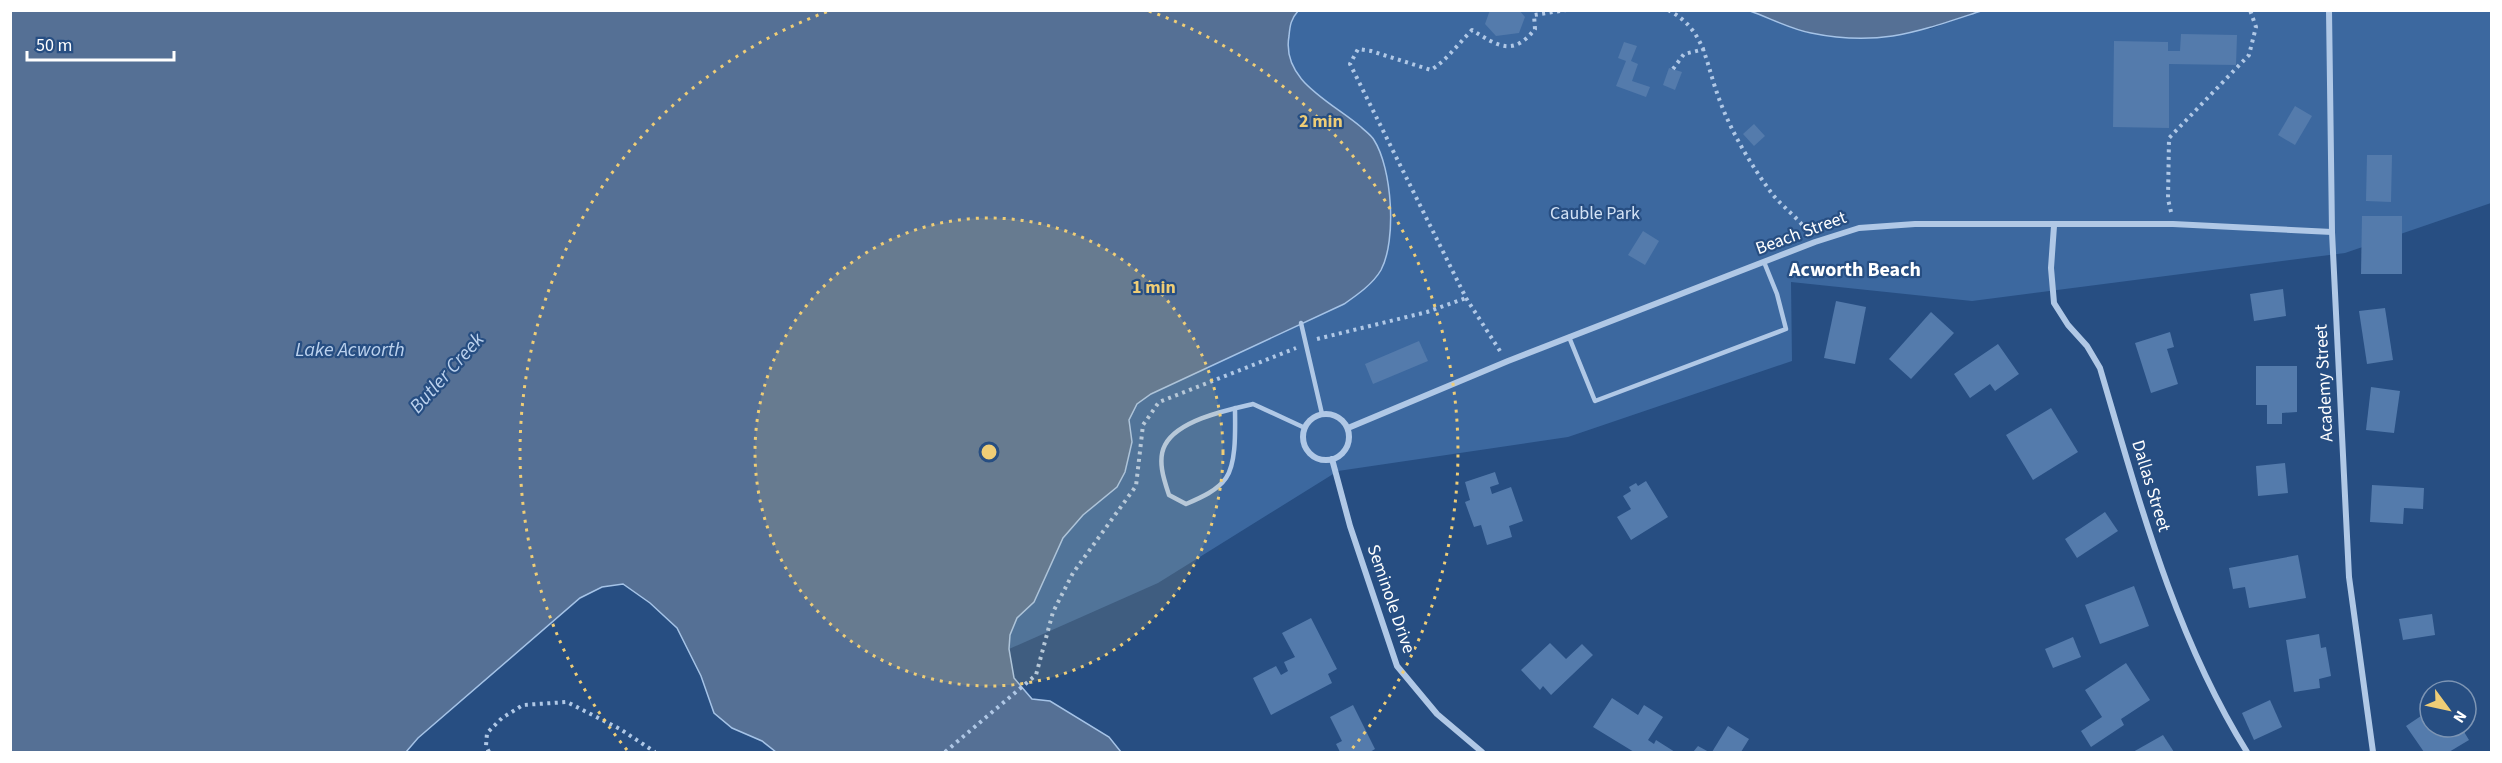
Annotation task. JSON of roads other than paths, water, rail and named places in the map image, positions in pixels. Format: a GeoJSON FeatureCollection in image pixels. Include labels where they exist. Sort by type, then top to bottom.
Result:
{"type":"FeatureCollection","features":[{"type":"Feature","properties":{"kind":"street","name":"Academy Street"},"geometry":{"type":"LineString","coordinates":[[2329,10],[2332,232],[2349,577],[2373,753]]}},
{"type":"Feature","properties":{"kind":"street","name":"Beach Street"},"geometry":{"type":"LineString","coordinates":[[1348,428],[1569,337],[1815,242],[1859,228],[1915,224],[2054,226],[2173,224],[2332,232]]}},
{"type":"Feature","properties":{"kind":"street","name":"Dallas Street"},"geometry":{"type":"LineString","coordinates":[[2054,226],[2051,268],[2054,303],[2068,325],[2087,346],[2100,368],[2152,540],[2190,645],[2226,720],[2247,753]]}},
{"type":"Feature","properties":{"kind":"street"},"geometry":{"type":"LineString","coordinates":[[1322,414],[1337,416],[1348,428],[1348,443],[1345,450],[1332,459],[1318,458],[1312,454],[1304,442],[1305,428],[1309,422],[1322,414]]}},
{"type":"Feature","properties":{"kind":"street","name":"Seminole Drive"},"geometry":{"type":"LineString","coordinates":[[1332,459],[1350,526],[1397,666],[1437,714],[1482,753]]}},
{"type":"Feature","properties":{"kind":"lane"},"geometry":{"type":"LineString","coordinates":[[1569,337],[1595,401],[1786,329],[1777,294],[1764,262]]}},
{"type":"Feature","properties":{"kind":"lane"},"geometry":{"type":"LineString","coordinates":[[1301,323],[1322,414]]}},
{"type":"Feature","properties":{"kind":"lane"},"geometry":{"type":"LineString","coordinates":[[1235,408],[1236,443],[1226,478],[1206,495],[1186,504],[1169,495],[1162,471],[1165,445],[1181,428],[1235,408],[1252,404],[1305,428]]}},
{"type":"Feature","properties":{"kind":"water","name":"Lake Acworth"},"geometry":{"type":"Polygon","coordinates":[[[10,11],[1298,11],[1291,22],[1289,36],[1289,52],[1293,66],[1311,89],[1361,127],[1374,140],[1385,168],[1388,186],[1391,223],[1389,241],[1386,257],[1378,275],[1344,304],[1151,394],[1137,404],[1129,420],[1132,442],[1125,472],[1117,487],[1083,515],[1063,538],[1034,602],[1017,618],[1010,635],[1009,649],[1014,678],[1032,699],[1050,701],[1109,737],[1121,752],[776,752],[762,741],[732,728],[714,713],[701,676],[677,628],[650,603],[623,584],[602,587],[580,598],[418,738],[406,752],[11,752],[10,11]]]}},
{"type":"Feature","properties":{"kind":"water"},"geometry":{"type":"Polygon","coordinates":[[[1750,11],[1981,11],[1917,31],[1878,38],[1857,38],[1835,37],[1803,31],[1750,11]]]}},
{"type":"Feature","properties":{"kind":"district","name":"Acworth Beach"},"geometry":{"type":"Point","coordinates":[1855,270]}},
{"type":"Feature","properties":{"kind":"park label","name":"Cauble Park"},"geometry":{"type":"Point","coordinates":[1595,213]}},
{"type":"Feature","properties":{"kind":"water label","name":"Butler Creek"},"geometry":{"type":"Point","coordinates":[447,373]}}]}
